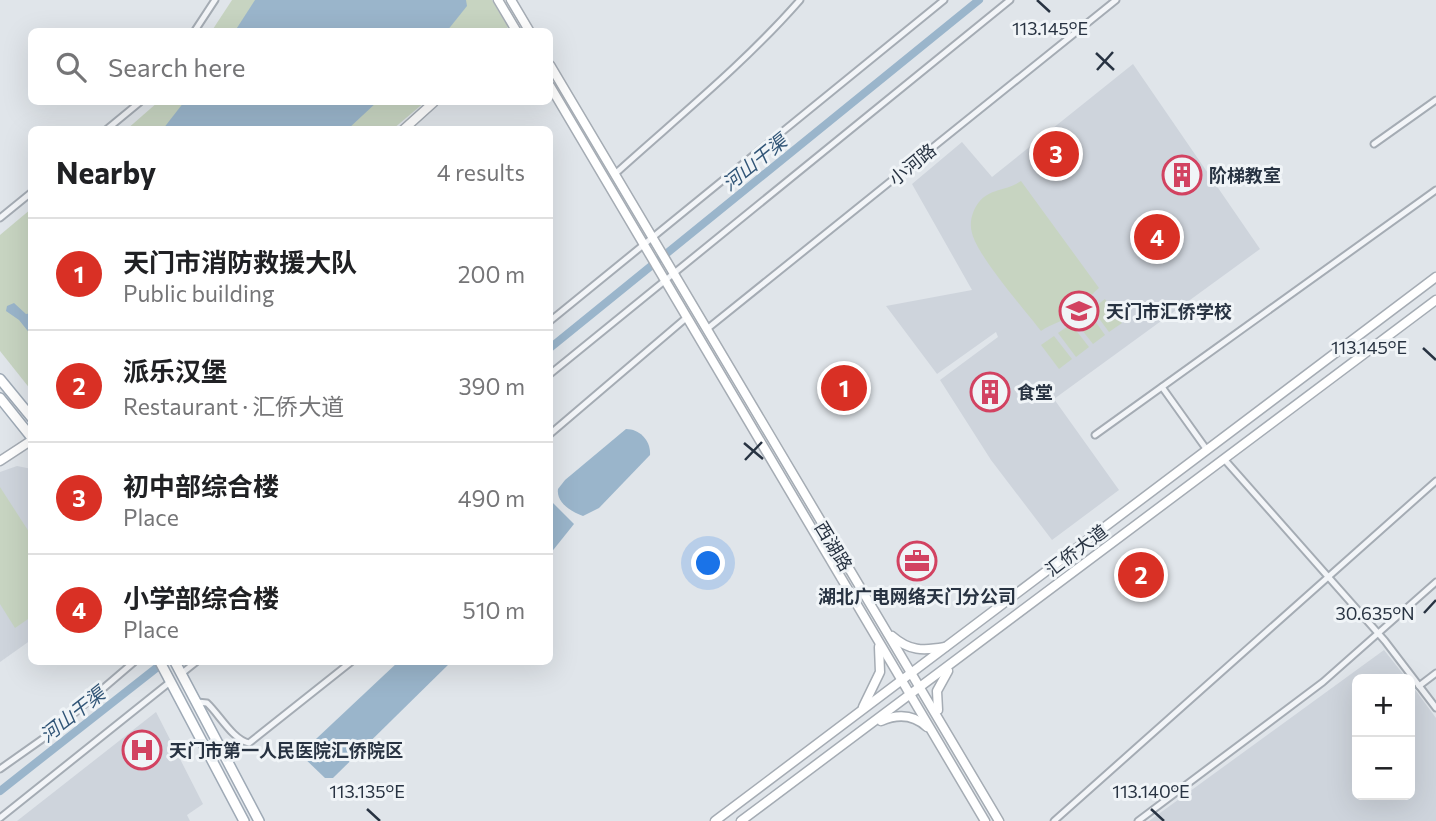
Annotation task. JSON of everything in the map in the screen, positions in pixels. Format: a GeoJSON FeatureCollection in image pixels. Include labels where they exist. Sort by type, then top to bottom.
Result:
{"type":"FeatureCollection","features":[{"type":"Feature","properties":{"kind":"main road"},"geometry":{"type":"LineString","coordinates":[[498,0],[513,28]]}},
{"type":"Feature","properties":{"kind":"main road"},"geometry":{"type":"LineString","coordinates":[[511,0],[528,28]]}},
{"type":"Feature","properties":{"kind":"main road"},"geometry":{"type":"LineString","coordinates":[[518,28],[524,22]]}},
{"type":"Feature","properties":{"kind":"main road"},"geometry":{"type":"LineString","coordinates":[[553,70],[654,239]]}},
{"type":"Feature","properties":{"kind":"main road"},"geometry":{"type":"LineString","coordinates":[[553,91],[645,246]]}},
{"type":"Feature","properties":{"kind":"main road"},"geometry":{"type":"LineString","coordinates":[[407,126],[431,105]]}},
{"type":"Feature","properties":{"kind":"main road","name":"西湖路"},"geometry":{"type":"LineString","coordinates":[[654,239],[999,821]]}},
{"type":"Feature","properties":{"kind":"main road","name":"西湖路"},"geometry":{"type":"LineString","coordinates":[[645,246],[985,821]]}},
{"type":"Feature","properties":{"kind":"main road","name":"汇侨大道"},"geometry":{"type":"LineString","coordinates":[[715,821],[1436,277]]}},
{"type":"Feature","properties":{"kind":"main road","name":"汇侨大道"},"geometry":{"type":"LineString","coordinates":[[741,821],[1436,300]]}},
{"type":"Feature","properties":{"kind":"main road"},"geometry":{"type":"LineString","coordinates":[[0,379],[28,413]]}},
{"type":"Feature","properties":{"kind":"main road"},"geometry":{"type":"LineString","coordinates":[[0,398],[28,434]]}},
{"type":"Feature","properties":{"kind":"main road"},"geometry":{"type":"LineString","coordinates":[[0,461],[28,442]]}},
{"type":"Feature","properties":{"kind":"main road"},"geometry":{"type":"LineString","coordinates":[[885,629],[911,649],[920,651],[947,647]]}},
{"type":"Feature","properties":{"kind":"main road"},"geometry":{"type":"LineString","coordinates":[[859,713],[873,692],[880,672],[880,650],[875,635]]}},
{"type":"Feature","properties":{"kind":"main road"},"geometry":{"type":"LineString","coordinates":[[946,730],[936,705],[937,691],[956,661]]}},
{"type":"Feature","properties":{"kind":"main road"},"geometry":{"type":"LineString","coordinates":[[162,665],[244,821]]}},
{"type":"Feature","properties":{"kind":"main road"},"geometry":{"type":"LineString","coordinates":[[176,665],[259,821]]}},
{"type":"Feature","properties":{"kind":"main road"},"geometry":{"type":"LineString","coordinates":[[868,726],[902,716],[919,720],[935,736]]}},
{"type":"Feature","properties":{"kind":"street"},"geometry":{"type":"LineString","coordinates":[[197,28],[215,0]]}},
{"type":"Feature","properties":{"kind":"street"},"geometry":{"type":"LineString","coordinates":[[615,174],[705,92],[738,67],[800,0]]}},
{"type":"Feature","properties":{"kind":"street"},"geometry":{"type":"LineString","coordinates":[[553,319],[944,0]]}},
{"type":"Feature","properties":{"kind":"street"},"geometry":{"type":"LineString","coordinates":[[553,371],[663,279],[1010,0]]}},
{"type":"Feature","properties":{"kind":"street","name":"小河路"},"geometry":{"type":"LineString","coordinates":[[707,329],[1116,0]]}},
{"type":"Feature","properties":{"kind":"street"},"geometry":{"type":"LineString","coordinates":[[1374,144],[1436,100]]}},
{"type":"Feature","properties":{"kind":"street"},"geometry":{"type":"LineString","coordinates":[[112,126],[136,105]]}},
{"type":"Feature","properties":{"kind":"street"},"geometry":{"type":"LineString","coordinates":[[1095,435],[1436,190]]}},
{"type":"Feature","properties":{"kind":"street"},"geometry":{"type":"LineString","coordinates":[[0,218],[28,195]]}},
{"type":"Feature","properties":{"kind":"street"},"geometry":{"type":"LineString","coordinates":[[553,430],[686,318]]}},
{"type":"Feature","properties":{"kind":"street"},"geometry":{"type":"LineString","coordinates":[[1162,387],[1207,450]]}},
{"type":"Feature","properties":{"kind":"street"},"geometry":{"type":"LineString","coordinates":[[1224,460],[1377,633],[1436,708]]}},
{"type":"Feature","properties":{"kind":"street"},"geometry":{"type":"LineString","coordinates":[[1054,821],[1436,481]]}},
{"type":"Feature","properties":{"kind":"street"},"geometry":{"type":"LineString","coordinates":[[1139,821],[1323,682],[1436,582]]}},
{"type":"Feature","properties":{"kind":"street"},"geometry":{"type":"LineString","coordinates":[[0,769],[61,725],[131,665]]}},
{"type":"Feature","properties":{"kind":"street"},"geometry":{"type":"LineString","coordinates":[[181,674],[192,665]]}},
{"type":"Feature","properties":{"kind":"street"},"geometry":{"type":"LineString","coordinates":[[197,702],[207,703],[222,716],[238,738],[248,743],[347,665]]}},
{"type":"Feature","properties":{"kind":"street"},"geometry":{"type":"LineString","coordinates":[[1419,686],[1436,673]]}},
{"type":"Feature","properties":{"kind":"street"},"geometry":{"type":"LineString","coordinates":[[0,818],[171,681]]}},
{"type":"Feature","properties":{"kind":"shaded area","name":"天门市汇侨学校"},"geometry":{"type":"Polygon","coordinates":[[[1133,64],[1260,249],[1054,399],[1119,490],[1052,540],[991,460],[940,380],[998,337],[996,332],[937,374],[886,306],[972,290],[912,184],[962,142],[992,177],[1133,64]]]}},
{"type":"Feature","properties":{"kind":"shaded area"},"geometry":{"type":"Polygon","coordinates":[[[17,466],[28,468],[28,642],[0,662],[0,472],[17,466]]]}},
{"type":"Feature","properties":{"kind":"shaded area"},"geometry":{"type":"Polygon","coordinates":[[[1384,650],[1403,674],[1352,674],[1352,800],[1415,800],[1415,690],[1436,718],[1436,821],[1149,821],[1384,650]]]}},
{"type":"Feature","properties":{"kind":"shaded area","name":"天门市第一人民医院汇侨院区"},"geometry":{"type":"Polygon","coordinates":[[[156,712],[203,804],[187,815],[190,821],[17,821],[156,712]]]}},
{"type":"Feature","properties":{"kind":"green space"},"geometry":{"type":"Polygon","coordinates":[[[232,0],[492,0],[508,27],[507,28],[214,28],[232,0]]]}},
{"type":"Feature","properties":{"kind":"green space"},"geometry":{"type":"Polygon","coordinates":[[[155,105],[421,105],[397,126],[131,126],[155,105]]]}},
{"type":"Feature","properties":{"kind":"green space"},"geometry":{"type":"Polygon","coordinates":[[[1021,181],[1099,288],[1076,313],[1041,331],[992,269],[971,229],[973,213],[983,197],[1021,181]]]}},
{"type":"Feature","properties":{"kind":"green space"},"geometry":{"type":"Polygon","coordinates":[[[28,212],[28,386],[0,351],[0,235],[28,212]]]}},
{"type":"Feature","properties":{"kind":"green space"},"geometry":{"type":"Polygon","coordinates":[[[1105,299],[1122,323],[1109,332],[1092,309],[1105,299]]]}},
{"type":"Feature","properties":{"kind":"green space"},"geometry":{"type":"Polygon","coordinates":[[[1088,311],[1105,335],[1093,344],[1075,321],[1088,311]]]}},
{"type":"Feature","properties":{"kind":"green space"},"geometry":{"type":"Polygon","coordinates":[[[1071,324],[1089,347],[1076,357],[1058,333],[1071,324]]]}},
{"type":"Feature","properties":{"kind":"green space"},"geometry":{"type":"Polygon","coordinates":[[[1054,336],[1072,359],[1059,369],[1041,345],[1054,336]]]}},
{"type":"Feature","properties":{"kind":"green space"},"geometry":{"type":"Polygon","coordinates":[[[0,487],[28,530],[28,619],[15,628],[0,604],[0,487]]]}},
{"type":"Feature","properties":{"kind":"water"},"geometry":{"type":"Polygon","coordinates":[[[255,0],[466,0],[467,6],[449,28],[237,28],[255,0]]]}},
{"type":"Feature","properties":{"kind":"water"},"geometry":{"type":"Polygon","coordinates":[[[182,105],[374,105],[351,126],[165,126],[182,105]]]}},
{"type":"Feature","properties":{"kind":"water"},"geometry":{"type":"Polygon","coordinates":[[[14,303],[28,314],[28,331],[19,320],[6,311],[7,306],[14,303]]]}},
{"type":"Feature","properties":{"kind":"water"},"geometry":{"type":"Polygon","coordinates":[[[626,429],[636,431],[644,437],[649,445],[650,455],[599,508],[583,516],[562,503],[558,489],[565,480],[626,429]]]}},
{"type":"Feature","properties":{"kind":"water"},"geometry":{"type":"Polygon","coordinates":[[[553,503],[574,524],[553,550],[553,503]]]}},
{"type":"Feature","properties":{"kind":"water"},"geometry":{"type":"Polygon","coordinates":[[[395,665],[448,665],[333,778],[325,778],[300,754],[395,665]]]}},
{"type":"Feature","properties":{"kind":"waterway","name":"河山干渠"},"geometry":{"type":"LineString","coordinates":[[553,346],[979,0]]}},
{"type":"Feature","properties":{"kind":"waterway","name":"河山干渠"},"geometry":{"type":"LineString","coordinates":[[0,791],[160,665]]}},
{"type":"Feature","properties":{"kind":"place","name":"初中部综合楼"},"geometry":{"type":"Point","coordinates":[1056,154]}},
{"type":"Feature","properties":{"kind":"place","name":"阶梯教室"},"geometry":{"type":"Point","coordinates":[1182,175]}},
{"type":"Feature","properties":{"kind":"place","name":"小学部综合楼"},"geometry":{"type":"Point","coordinates":[1157,237]}},
{"type":"Feature","properties":{"kind":"place","name":"天门市汇侨学校"},"geometry":{"type":"Point","coordinates":[1079,311]}},
{"type":"Feature","properties":{"kind":"place","name":"天门市消防救援大队"},"geometry":{"type":"Point","coordinates":[844,388]}},
{"type":"Feature","properties":{"kind":"place","name":"食堂"},"geometry":{"type":"Point","coordinates":[990,392]}},
{"type":"Feature","properties":{"kind":"place","name":"湖北广电网络天门分公司"},"geometry":{"type":"Point","coordinates":[917,561]}},
{"type":"Feature","properties":{"kind":"place","name":"派乐汉堡"},"geometry":{"type":"Point","coordinates":[1141,575]}},
{"type":"Feature","properties":{"kind":"place","name":"天门市第一人民医院汇侨院区"},"geometry":{"type":"Point","coordinates":[142,750]}}]}
